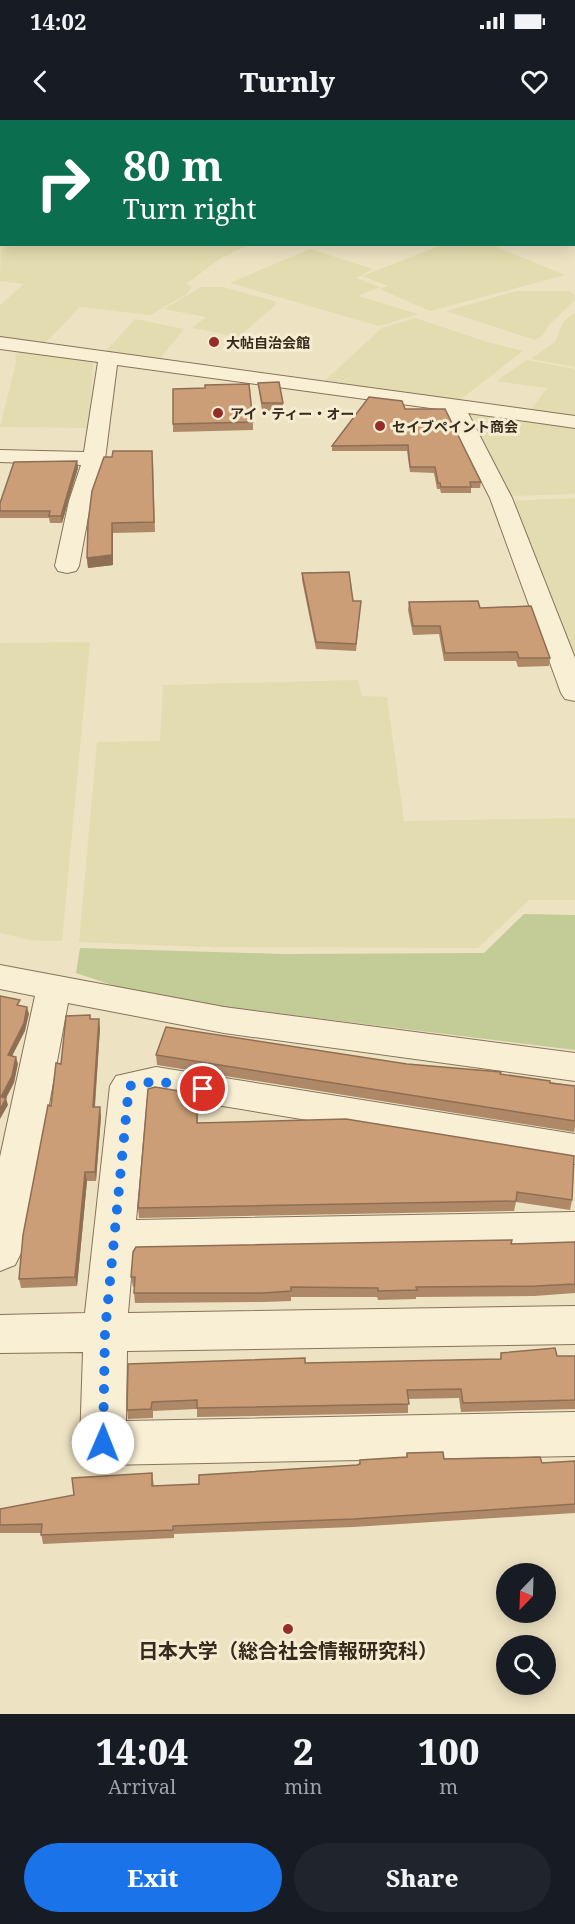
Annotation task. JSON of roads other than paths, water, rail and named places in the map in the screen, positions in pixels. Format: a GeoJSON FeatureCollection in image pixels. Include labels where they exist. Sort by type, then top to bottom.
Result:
{"type":"FeatureCollection","features":[{"type":"Feature","properties":{"kind":"street"},"geometry":{"type":"LineString","coordinates":[[0,343],[575,422]]}},
{"type":"Feature","properties":{"kind":"street"},"geometry":{"type":"LineString","coordinates":[[67,566],[80,501],[94,459],[108,358]]}},
{"type":"Feature","properties":{"kind":"street"},"geometry":{"type":"LineString","coordinates":[[453,405],[501,498],[575,693]]}},
{"type":"Feature","properties":{"kind":"street"},"geometry":{"type":"LineString","coordinates":[[0,456],[94,459]]}},
{"type":"Feature","properties":{"kind":"street"},"geometry":{"type":"LineString","coordinates":[[0,976],[224,1020],[575,1067]]}},
{"type":"Feature","properties":{"kind":"street"},"geometry":{"type":"LineString","coordinates":[[0,1253],[9,1161],[54,987]]}},
{"type":"Feature","properties":{"kind":"street"},"geometry":{"type":"LineString","coordinates":[[575,1149],[156,1081],[129,1086],[116,1238],[105,1332],[103,1443],[575,1434]]}},
{"type":"Feature","properties":{"kind":"street"},"geometry":{"type":"LineString","coordinates":[[116,1238],[575,1229]]}},
{"type":"Feature","properties":{"kind":"street"},"geometry":{"type":"LineString","coordinates":[[0,1334],[575,1325]]}},
{"type":"Feature","properties":{"kind":"place","name":"大帖自治会館"},"geometry":{"type":"Point","coordinates":[214,342]}},
{"type":"Feature","properties":{"kind":"place","name":"アイ・ティー・オー"},"geometry":{"type":"Point","coordinates":[218,413]}},
{"type":"Feature","properties":{"kind":"place","name":"セイブペイント商会"},"geometry":{"type":"Point","coordinates":[380,426]}},
{"type":"Feature","properties":{"kind":"place","name":"日本大学（総合社会情報研究科）"},"geometry":{"type":"Point","coordinates":[288,1629]}}]}
